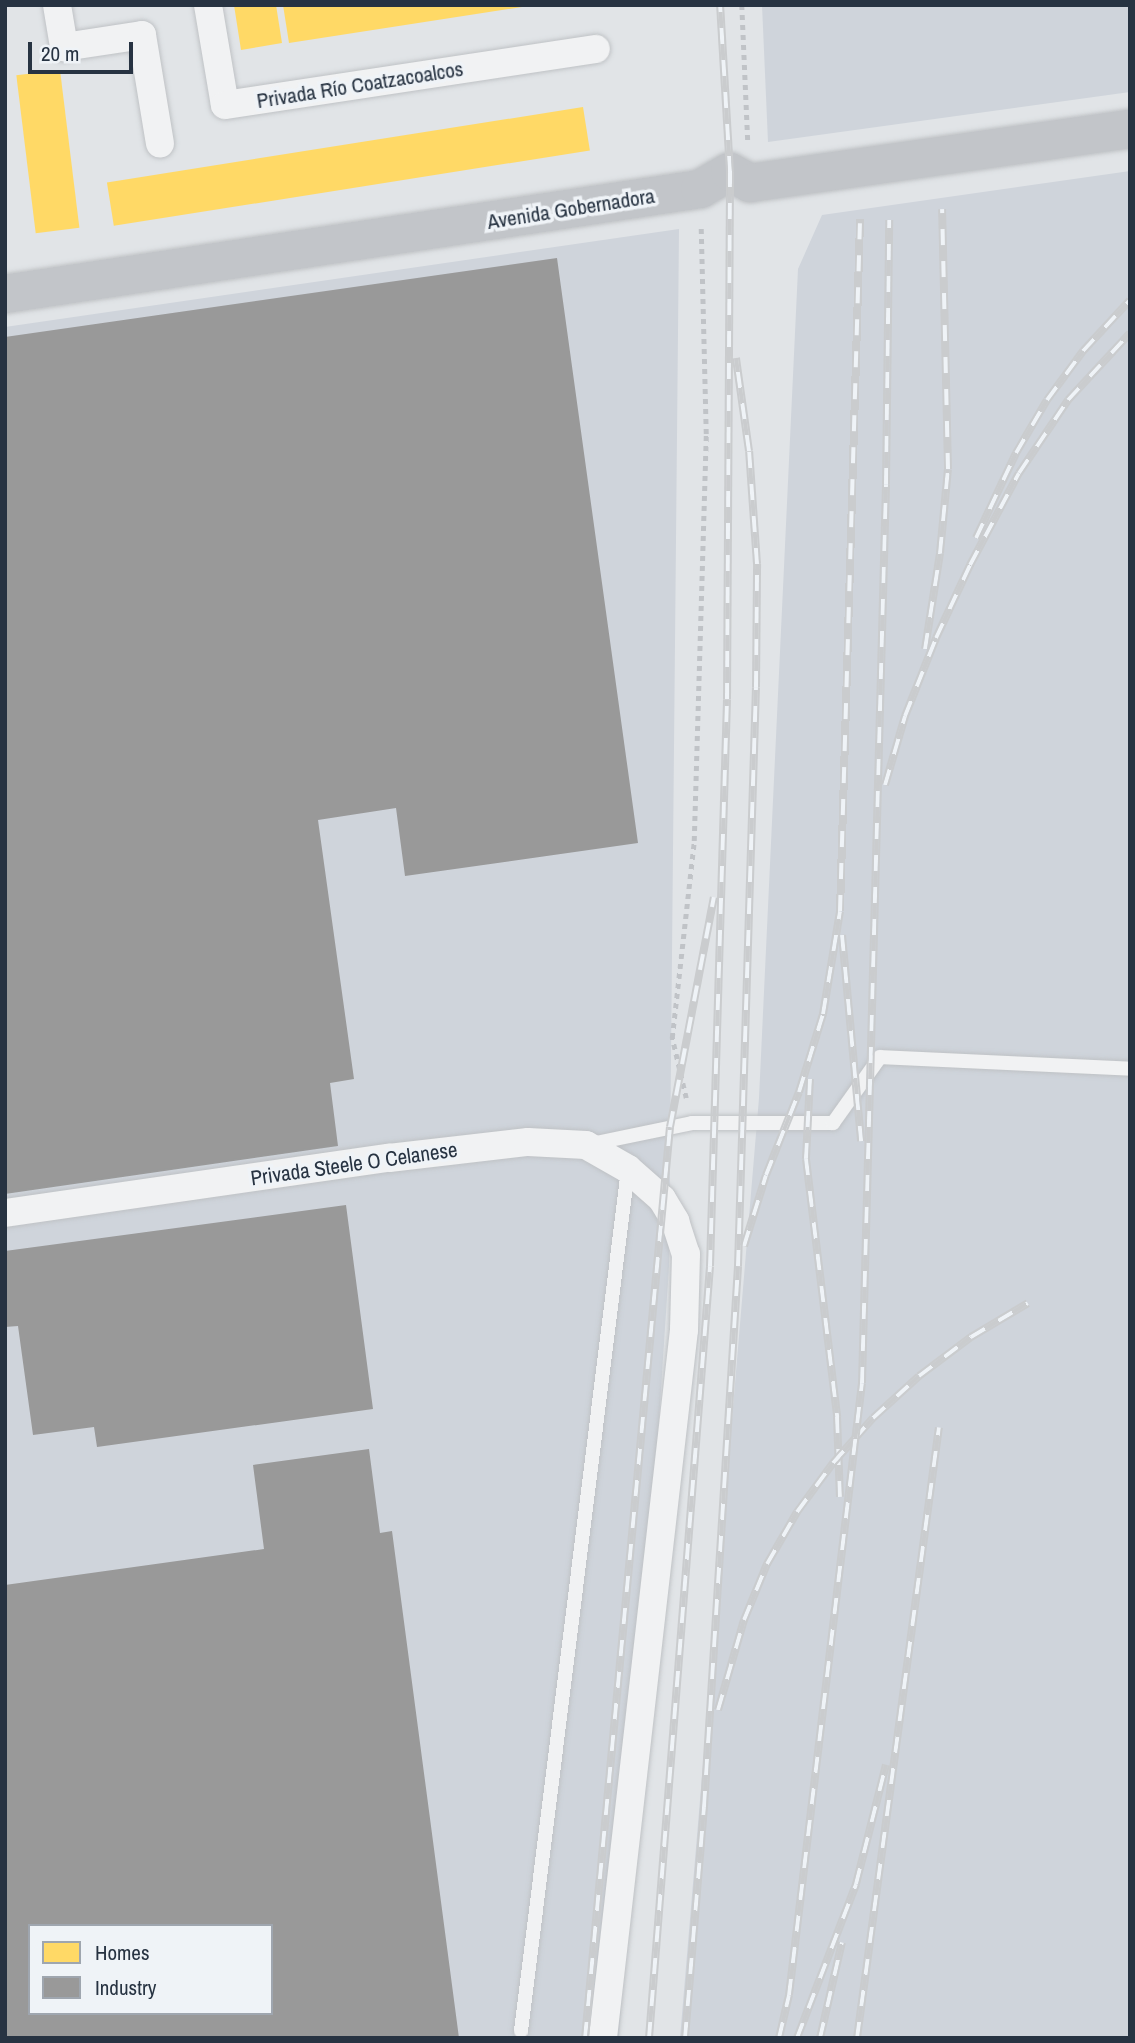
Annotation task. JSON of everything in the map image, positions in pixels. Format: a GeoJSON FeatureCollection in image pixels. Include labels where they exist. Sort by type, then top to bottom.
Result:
{"type":"FeatureCollection","features":[{"type":"Feature","properties":{"kind":"main road","name":"Avenida Gobernadora"},"geometry":{"type":"LineString","coordinates":[[5,294],[700,189],[730,172],[750,183],[1130,129]]}},
{"type":"Feature","properties":{"kind":"street","name":"Privada Río Coatzacoalcos"},"geometry":{"type":"LineString","coordinates":[[208,5],[225,105],[596,49]]}},
{"type":"Feature","properties":{"kind":"street"},"geometry":{"type":"LineString","coordinates":[[63,6],[64,47],[142,35],[160,144]]}},
{"type":"Feature","properties":{"kind":"street","name":"Privada Steele O Celanese"},"geometry":{"type":"LineString","coordinates":[[5,1213],[389,1158],[528,1142],[586,1145],[628,1169],[662,1199],[675,1222],[686,1254],[684,1330],[603,2038]]}},
{"type":"Feature","properties":{"kind":"lane"},"geometry":{"type":"LineString","coordinates":[[586,1145],[692,1123],[833,1123],[880,1057],[1130,1069]]}},
{"type":"Feature","properties":{"kind":"lane"},"geometry":{"type":"LineString","coordinates":[[521,2031],[628,1169]]}},
{"type":"Feature","properties":{"kind":"path"},"geometry":{"type":"LineString","coordinates":[[742,5],[750,183]]}},
{"type":"Feature","properties":{"kind":"path"},"geometry":{"type":"LineString","coordinates":[[692,1123],[672,1038],[695,828],[706,433],[700,189]]}},
{"type":"Feature","properties":{"kind":"shaded area"},"geometry":{"type":"Polygon","coordinates":[[[762,5],[1130,5],[1130,92],[768,142],[762,5]]]}},
{"type":"Feature","properties":{"kind":"shaded area"},"geometry":{"type":"Polygon","coordinates":[[[1130,171],[1130,2038],[680,2038],[759,1098],[798,269],[822,215],[1130,171]]]}},
{"type":"Feature","properties":{"kind":"shaded area"},"geometry":{"type":"Polygon","coordinates":[[[679,229],[669,1266],[619,2038],[5,2038],[5,327],[679,229]]]}},
{"type":"Feature","properties":{"kind":"building: Homes"},"geometry":{"type":"Polygon","coordinates":[[[234,5],[276,5],[282,43],[241,50],[234,5]]]}},
{"type":"Feature","properties":{"kind":"building: Homes"},"geometry":{"type":"Polygon","coordinates":[[[283,5],[522,5],[522,7],[289,43],[283,5]]]}},
{"type":"Feature","properties":{"kind":"building: Homes"},"geometry":{"type":"Polygon","coordinates":[[[60,70],[79,228],[36,233],[16,75],[60,70]]]}},
{"type":"Feature","properties":{"kind":"building: Homes"},"geometry":{"type":"Polygon","coordinates":[[[583,107],[590,150],[114,226],[107,182],[583,107]]]}},
{"type":"Feature","properties":{"kind":"building: Industry"},"geometry":{"type":"Polygon","coordinates":[[[557,258],[638,843],[405,876],[396,808],[318,820],[354,1079],[330,1083],[338,1146],[5,1194],[5,337],[557,258]]]}},
{"type":"Feature","properties":{"kind":"building: Industry"},"geometry":{"type":"Polygon","coordinates":[[[346,1205],[373,1409],[97,1447],[94,1427],[33,1435],[18,1326],[5,1327],[5,1251],[346,1205]]]}},
{"type":"Feature","properties":{"kind":"building: Industry"},"geometry":{"type":"Polygon","coordinates":[[[369,1449],[380,1533],[392,1531],[459,2038],[5,2038],[5,1585],[264,1549],[253,1465],[369,1449]]]}},
{"type":"Feature","properties":{"kind":"railway"},"geometry":{"type":"LineString","coordinates":[[649,2038],[710,1266],[727,699],[730,172],[720,5]]}},
{"type":"Feature","properties":{"kind":"railway"},"geometry":{"type":"LineString","coordinates":[[925,649],[940,553],[948,469],[942,209]]}},
{"type":"Feature","properties":{"kind":"railway"},"geometry":{"type":"LineString","coordinates":[[744,1246],[766,1175],[799,1092],[823,1014],[840,911],[860,219]]}},
{"type":"Feature","properties":{"kind":"railway"},"geometry":{"type":"LineString","coordinates":[[779,2038],[789,1995],[862,1383],[886,484],[889,220]]}},
{"type":"Feature","properties":{"kind":"railway"},"geometry":{"type":"LineString","coordinates":[[976,538],[1016,453],[1047,400],[1083,351],[1130,300]]}},
{"type":"Feature","properties":{"kind":"railway"},"geometry":{"type":"LineString","coordinates":[[885,785],[905,716],[936,638],[970,565],[1019,473],[1068,400],[1130,333]]}},
{"type":"Feature","properties":{"kind":"railway"},"geometry":{"type":"LineString","coordinates":[[685,2038],[704,1807],[738,1266],[756,687],[757,564],[749,451],[736,358]]}},
{"type":"Feature","properties":{"kind":"railway"},"geometry":{"type":"LineString","coordinates":[[585,2038],[670,1127],[714,897]]}},
{"type":"Feature","properties":{"kind":"railway"},"geometry":{"type":"LineString","coordinates":[[842,935],[861,1141]]}},
{"type":"Feature","properties":{"kind":"railway"},"geometry":{"type":"LineString","coordinates":[[810,1079],[806,1159],[837,1417],[840,1497]]}},
{"type":"Feature","properties":{"kind":"railway"},"geometry":{"type":"LineString","coordinates":[[718,1710],[744,1620],[767,1564],[797,1512],[833,1463],[873,1418],[919,1376],[971,1337],[1028,1303]]}},
{"type":"Feature","properties":{"kind":"railway"},"geometry":{"type":"LineString","coordinates":[[857,2038],[939,1427]]}},
{"type":"Feature","properties":{"kind":"railway"},"geometry":{"type":"LineString","coordinates":[[797,2038],[856,1884],[886,1765]]}},
{"type":"Feature","properties":{"kind":"railway"},"geometry":{"type":"LineString","coordinates":[[820,2038],[842,1942]]}}]}
